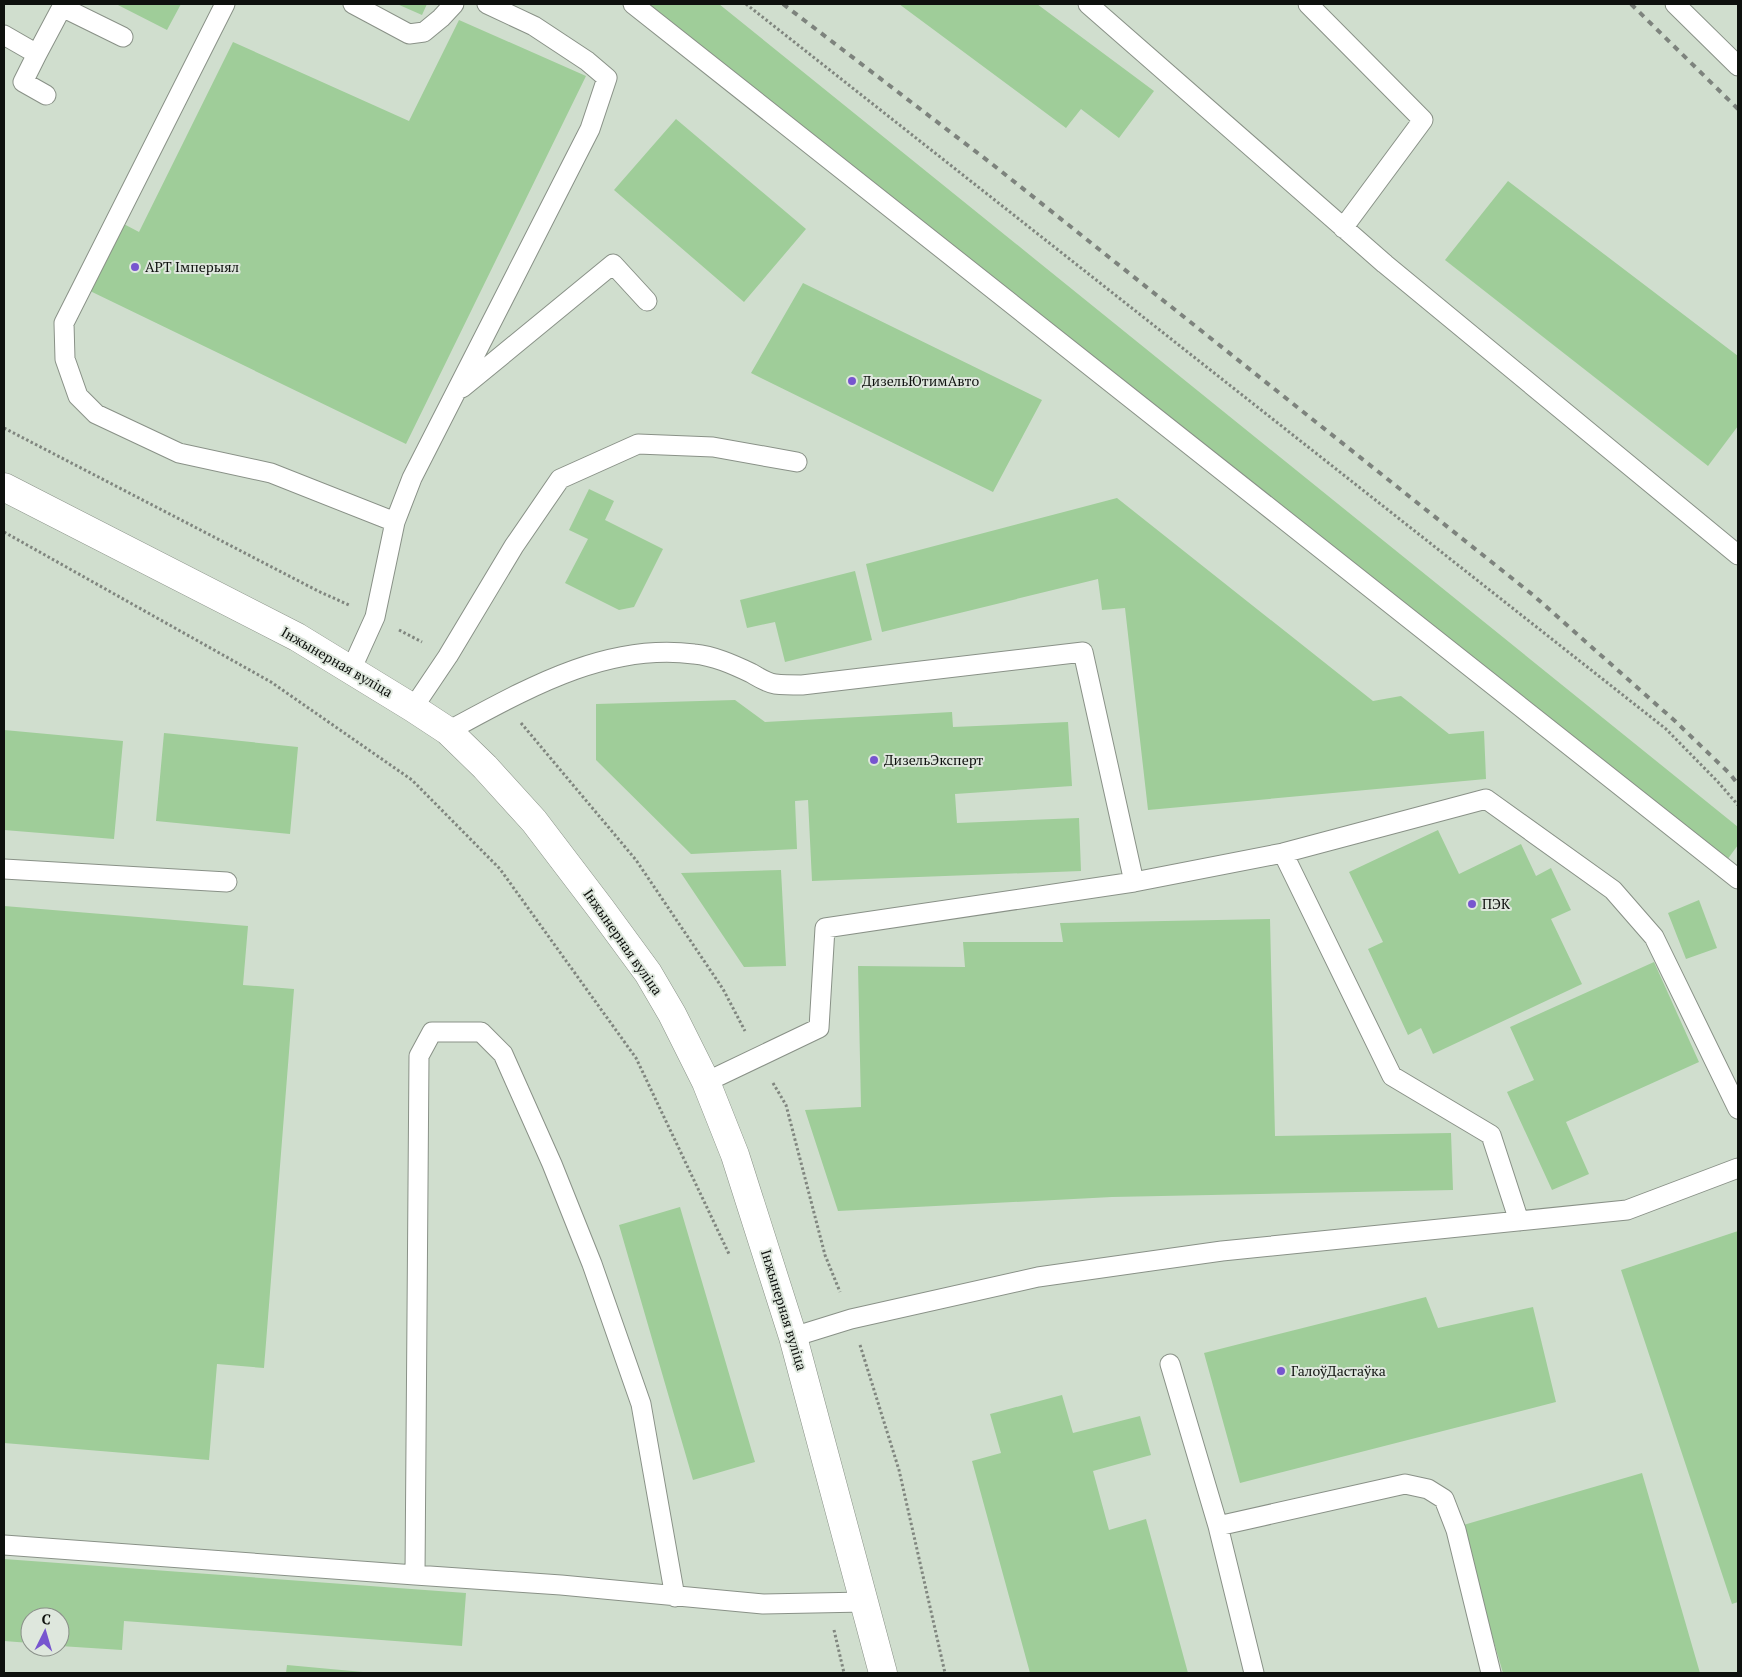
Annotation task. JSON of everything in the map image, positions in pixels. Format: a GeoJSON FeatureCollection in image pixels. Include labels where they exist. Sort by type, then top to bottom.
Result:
{"type":"FeatureCollection","features":[{"type":"Feature","properties":{"kind":"street","name":"Інжынерная вуліца"},"geometry":{"type":"LineString","coordinates":[[4,487],[297,637],[448,731],[534,822],[637,957],[672,1014],[706,1082],[735,1155],[793,1337],[883,1673]]}},
{"type":"Feature","properties":{"kind":"lane"},"geometry":{"type":"LineString","coordinates":[[225,4],[64,323],[65,359],[78,396],[96,414],[179,453],[271,473],[395,522]]}},
{"type":"Feature","properties":{"kind":"lane"},"geometry":{"type":"LineString","coordinates":[[353,4],[409,34],[424,32],[454,4]]}},
{"type":"Feature","properties":{"kind":"lane"},"geometry":{"type":"LineString","coordinates":[[351,670],[375,617],[395,522],[412,478],[590,129],[607,78],[587,61],[534,26],[487,4]]}},
{"type":"Feature","properties":{"kind":"lane"},"geometry":{"type":"LineString","coordinates":[[633,4],[1738,878]]}},
{"type":"Feature","properties":{"kind":"lane"},"geometry":{"type":"LineString","coordinates":[[1088,4],[1385,264],[1738,555]]}},
{"type":"Feature","properties":{"kind":"lane"},"geometry":{"type":"LineString","coordinates":[[1308,4],[1423,120],[1344,228]]}},
{"type":"Feature","properties":{"kind":"lane"},"geometry":{"type":"LineString","coordinates":[[1675,4],[1738,66]]}},
{"type":"Feature","properties":{"kind":"lane"},"geometry":{"type":"LineString","coordinates":[[46,95],[23,82],[62,7],[123,38]]}},
{"type":"Feature","properties":{"kind":"lane"},"geometry":{"type":"LineString","coordinates":[[4,35],[37,54]]}},
{"type":"Feature","properties":{"kind":"lane"},"geometry":{"type":"LineString","coordinates":[[455,393],[613,264],[647,301]]}},
{"type":"Feature","properties":{"kind":"lane"},"geometry":{"type":"LineString","coordinates":[[413,708],[448,656],[514,546],[560,479],[638,444],[713,447],[797,462]]}},
{"type":"Feature","properties":{"kind":"lane"},"geometry":{"type":"LineString","coordinates":[[448,731],[501,703],[551,680],[600,661],[645,652],[693,654],[718,659],[774,684],[802,685],[1083,652],[1134,882]]}},
{"type":"Feature","properties":{"kind":"lane"},"geometry":{"type":"LineString","coordinates":[[706,1082],[819,1028],[825,928],[1134,882],[1282,853],[1486,799],[1613,890],[1654,937],[1738,1109]]}},
{"type":"Feature","properties":{"kind":"lane"},"geometry":{"type":"LineString","coordinates":[[1282,853],[1392,1076],[1491,1136],[1519,1221]]}},
{"type":"Feature","properties":{"kind":"lane"},"geometry":{"type":"LineString","coordinates":[[4,869],[227,882]]}},
{"type":"Feature","properties":{"kind":"lane"},"geometry":{"type":"LineString","coordinates":[[415,1575],[419,1056],[432,1032],[481,1032],[503,1054],[552,1164],[592,1264],[641,1404],[675,1597]]}},
{"type":"Feature","properties":{"kind":"lane"},"geometry":{"type":"LineString","coordinates":[[793,1337],[851,1318],[1038,1277],[1222,1251],[1627,1210],[1738,1168]]}},
{"type":"Feature","properties":{"kind":"lane"},"geometry":{"type":"LineString","coordinates":[[1170,1364],[1218,1526],[1254,1673]]}},
{"type":"Feature","properties":{"kind":"lane"},"geometry":{"type":"LineString","coordinates":[[1218,1526],[1405,1484],[1428,1489],[1444,1499],[1456,1530],[1491,1673]]}},
{"type":"Feature","properties":{"kind":"lane"},"geometry":{"type":"LineString","coordinates":[[4,1545],[561,1586],[763,1604],[865,1602]]}},
{"type":"Feature","properties":{"kind":"path"},"geometry":{"type":"LineString","coordinates":[[746,4],[1666,729],[1738,805]]}},
{"type":"Feature","properties":{"kind":"path"},"geometry":{"type":"LineString","coordinates":[[4,532],[271,682],[412,780],[500,869],[636,1058],[732,1259]]}},
{"type":"Feature","properties":{"kind":"path"},"geometry":{"type":"LineString","coordinates":[[827,1602],[844,1673]]}},
{"type":"Feature","properties":{"kind":"shaded area"},"geometry":{"type":"Polygon","coordinates":[[[4,4],[1738,4],[1738,1673],[4,1673],[4,4]]]}},
{"type":"Feature","properties":{"kind":"building"},"geometry":{"type":"Polygon","coordinates":[[[116,4],[181,4],[167,30],[116,4]]]}},
{"type":"Feature","properties":{"kind":"building"},"geometry":{"type":"Polygon","coordinates":[[[397,4],[427,4],[422,15],[397,4]]]}},
{"type":"Feature","properties":{"kind":"building"},"geometry":{"type":"Polygon","coordinates":[[[649,4],[719,4],[1738,827],[1738,845],[1727,860],[649,4]]]}},
{"type":"Feature","properties":{"kind":"building"},"geometry":{"type":"Polygon","coordinates":[[[899,4],[1037,4],[1154,91],[1119,138],[1081,109],[1066,128],[899,4]]]}},
{"type":"Feature","properties":{"kind":"building"},"geometry":{"type":"Polygon","coordinates":[[[459,20],[586,76],[406,444],[88,290],[120,222],[139,232],[233,42],[409,121],[459,20]]]}},
{"type":"Feature","properties":{"kind":"building"},"geometry":{"type":"Polygon","coordinates":[[[676,119],[806,229],[744,302],[614,190],[676,119]]]}},
{"type":"Feature","properties":{"kind":"building"},"geometry":{"type":"Polygon","coordinates":[[[1508,181],[1738,356],[1738,426],[1708,466],[1445,260],[1508,181]]]}},
{"type":"Feature","properties":{"kind":"building"},"geometry":{"type":"Polygon","coordinates":[[[803,283],[1042,400],[993,492],[751,373],[803,283]]]}},
{"type":"Feature","properties":{"kind":"building"},"geometry":{"type":"Polygon","coordinates":[[[589,489],[614,501],[605,520],[663,549],[634,607],[619,610],[565,583],[588,539],[569,530],[589,489]]]}},
{"type":"Feature","properties":{"kind":"building"},"geometry":{"type":"Polygon","coordinates":[[[1117,498],[1373,701],[1401,696],[1449,734],[1484,731],[1486,779],[1148,810],[1125,608],[1102,610],[1098,579],[882,632],[866,564],[1117,498]]]}},
{"type":"Feature","properties":{"kind":"building"},"geometry":{"type":"Polygon","coordinates":[[[855,571],[872,640],[785,662],[775,622],[747,628],[740,600],[855,571]]]}},
{"type":"Feature","properties":{"kind":"building"},"geometry":{"type":"Polygon","coordinates":[[[735,700],[765,722],[952,712],[953,727],[1068,722],[1072,786],[955,794],[957,823],[1079,818],[1081,871],[812,881],[808,800],[795,801],[797,849],[691,854],[596,760],[596,704],[735,700]]]}},
{"type":"Feature","properties":{"kind":"building"},"geometry":{"type":"Polygon","coordinates":[[[4,730],[123,741],[114,839],[4,830],[4,730]]]}},
{"type":"Feature","properties":{"kind":"building"},"geometry":{"type":"Polygon","coordinates":[[[164,733],[298,747],[290,834],[156,821],[164,733]]]}},
{"type":"Feature","properties":{"kind":"building"},"geometry":{"type":"Polygon","coordinates":[[[1438,830],[1459,874],[1521,844],[1536,876],[1551,868],[1571,910],[1551,919],[1582,984],[1433,1054],[1421,1028],[1408,1035],[1368,949],[1383,942],[1349,872],[1438,830]]]}},
{"type":"Feature","properties":{"kind":"building"},"geometry":{"type":"Polygon","coordinates":[[[781,870],[786,966],[744,967],[681,873],[781,870]]]}},
{"type":"Feature","properties":{"kind":"building"},"geometry":{"type":"Polygon","coordinates":[[[1699,900],[1717,948],[1686,959],[1668,913],[1699,900]]]}},
{"type":"Feature","properties":{"kind":"building"},"geometry":{"type":"Polygon","coordinates":[[[4,906],[248,926],[243,985],[294,989],[264,1368],[217,1364],[209,1460],[4,1443],[4,906]]]}},
{"type":"Feature","properties":{"kind":"building"},"geometry":{"type":"Polygon","coordinates":[[[1270,919],[1275,1136],[1451,1133],[1453,1190],[1112,1197],[838,1211],[805,1110],[861,1107],[858,966],[965,967],[963,942],[1063,942],[1060,923],[1270,919]]]}},
{"type":"Feature","properties":{"kind":"building"},"geometry":{"type":"Polygon","coordinates":[[[1654,962],[1699,1062],[1566,1122],[1589,1174],[1552,1190],[1507,1092],[1534,1080],[1510,1027],[1654,962]]]}},
{"type":"Feature","properties":{"kind":"building"},"geometry":{"type":"Polygon","coordinates":[[[680,1207],[755,1462],[693,1480],[619,1225],[680,1207]]]}},
{"type":"Feature","properties":{"kind":"building"},"geometry":{"type":"Polygon","coordinates":[[[1738,1231],[1738,1602],[1732,1604],[1621,1270],[1738,1231]]]}},
{"type":"Feature","properties":{"kind":"building"},"geometry":{"type":"Polygon","coordinates":[[[1426,1297],[1438,1328],[1533,1307],[1556,1402],[1240,1483],[1204,1353],[1426,1297]]]}},
{"type":"Feature","properties":{"kind":"building"},"geometry":{"type":"Polygon","coordinates":[[[1062,1395],[1073,1433],[1140,1416],[1151,1455],[1093,1471],[1109,1530],[1146,1519],[1188,1673],[1030,1673],[972,1461],[1001,1453],[990,1414],[1062,1395]]]}},
{"type":"Feature","properties":{"kind":"building"},"geometry":{"type":"Polygon","coordinates":[[[1642,1473],[1700,1673],[1503,1673],[1460,1526],[1642,1473]]]}},
{"type":"Feature","properties":{"kind":"building"},"geometry":{"type":"Polygon","coordinates":[[[4,1559],[466,1593],[462,1646],[124,1621],[122,1650],[70,1647],[70,1607],[20,1607],[20,1642],[4,1641],[4,1559]]]}},
{"type":"Feature","properties":{"kind":"building"},"geometry":{"type":"Polygon","coordinates":[[[287,1665],[363,1672],[363,1673],[286,1673],[287,1665]]]}},
{"type":"Feature","properties":{"kind":"railway"},"geometry":{"type":"LineString","coordinates":[[783,4],[992,164],[1533,595],[1675,721],[1738,784]]}},
{"type":"Feature","properties":{"kind":"railway"},"geometry":{"type":"LineString","coordinates":[[1631,4],[1738,109]]}},
{"type":"Feature","properties":{"kind":"place","name":"АРТ Імперыял"},"geometry":{"type":"Point","coordinates":[135,267]}},
{"type":"Feature","properties":{"kind":"place","name":"ДизельЮтимАвто"},"geometry":{"type":"Point","coordinates":[852,381]}},
{"type":"Feature","properties":{"kind":"place","name":"ДизельЭксперт"},"geometry":{"type":"Point","coordinates":[874,760]}},
{"type":"Feature","properties":{"kind":"place","name":"ПЭК"},"geometry":{"type":"Point","coordinates":[1472,904]}},
{"type":"Feature","properties":{"kind":"place","name":"ГалоўДастаўка"},"geometry":{"type":"Point","coordinates":[1281,1371]}}]}
